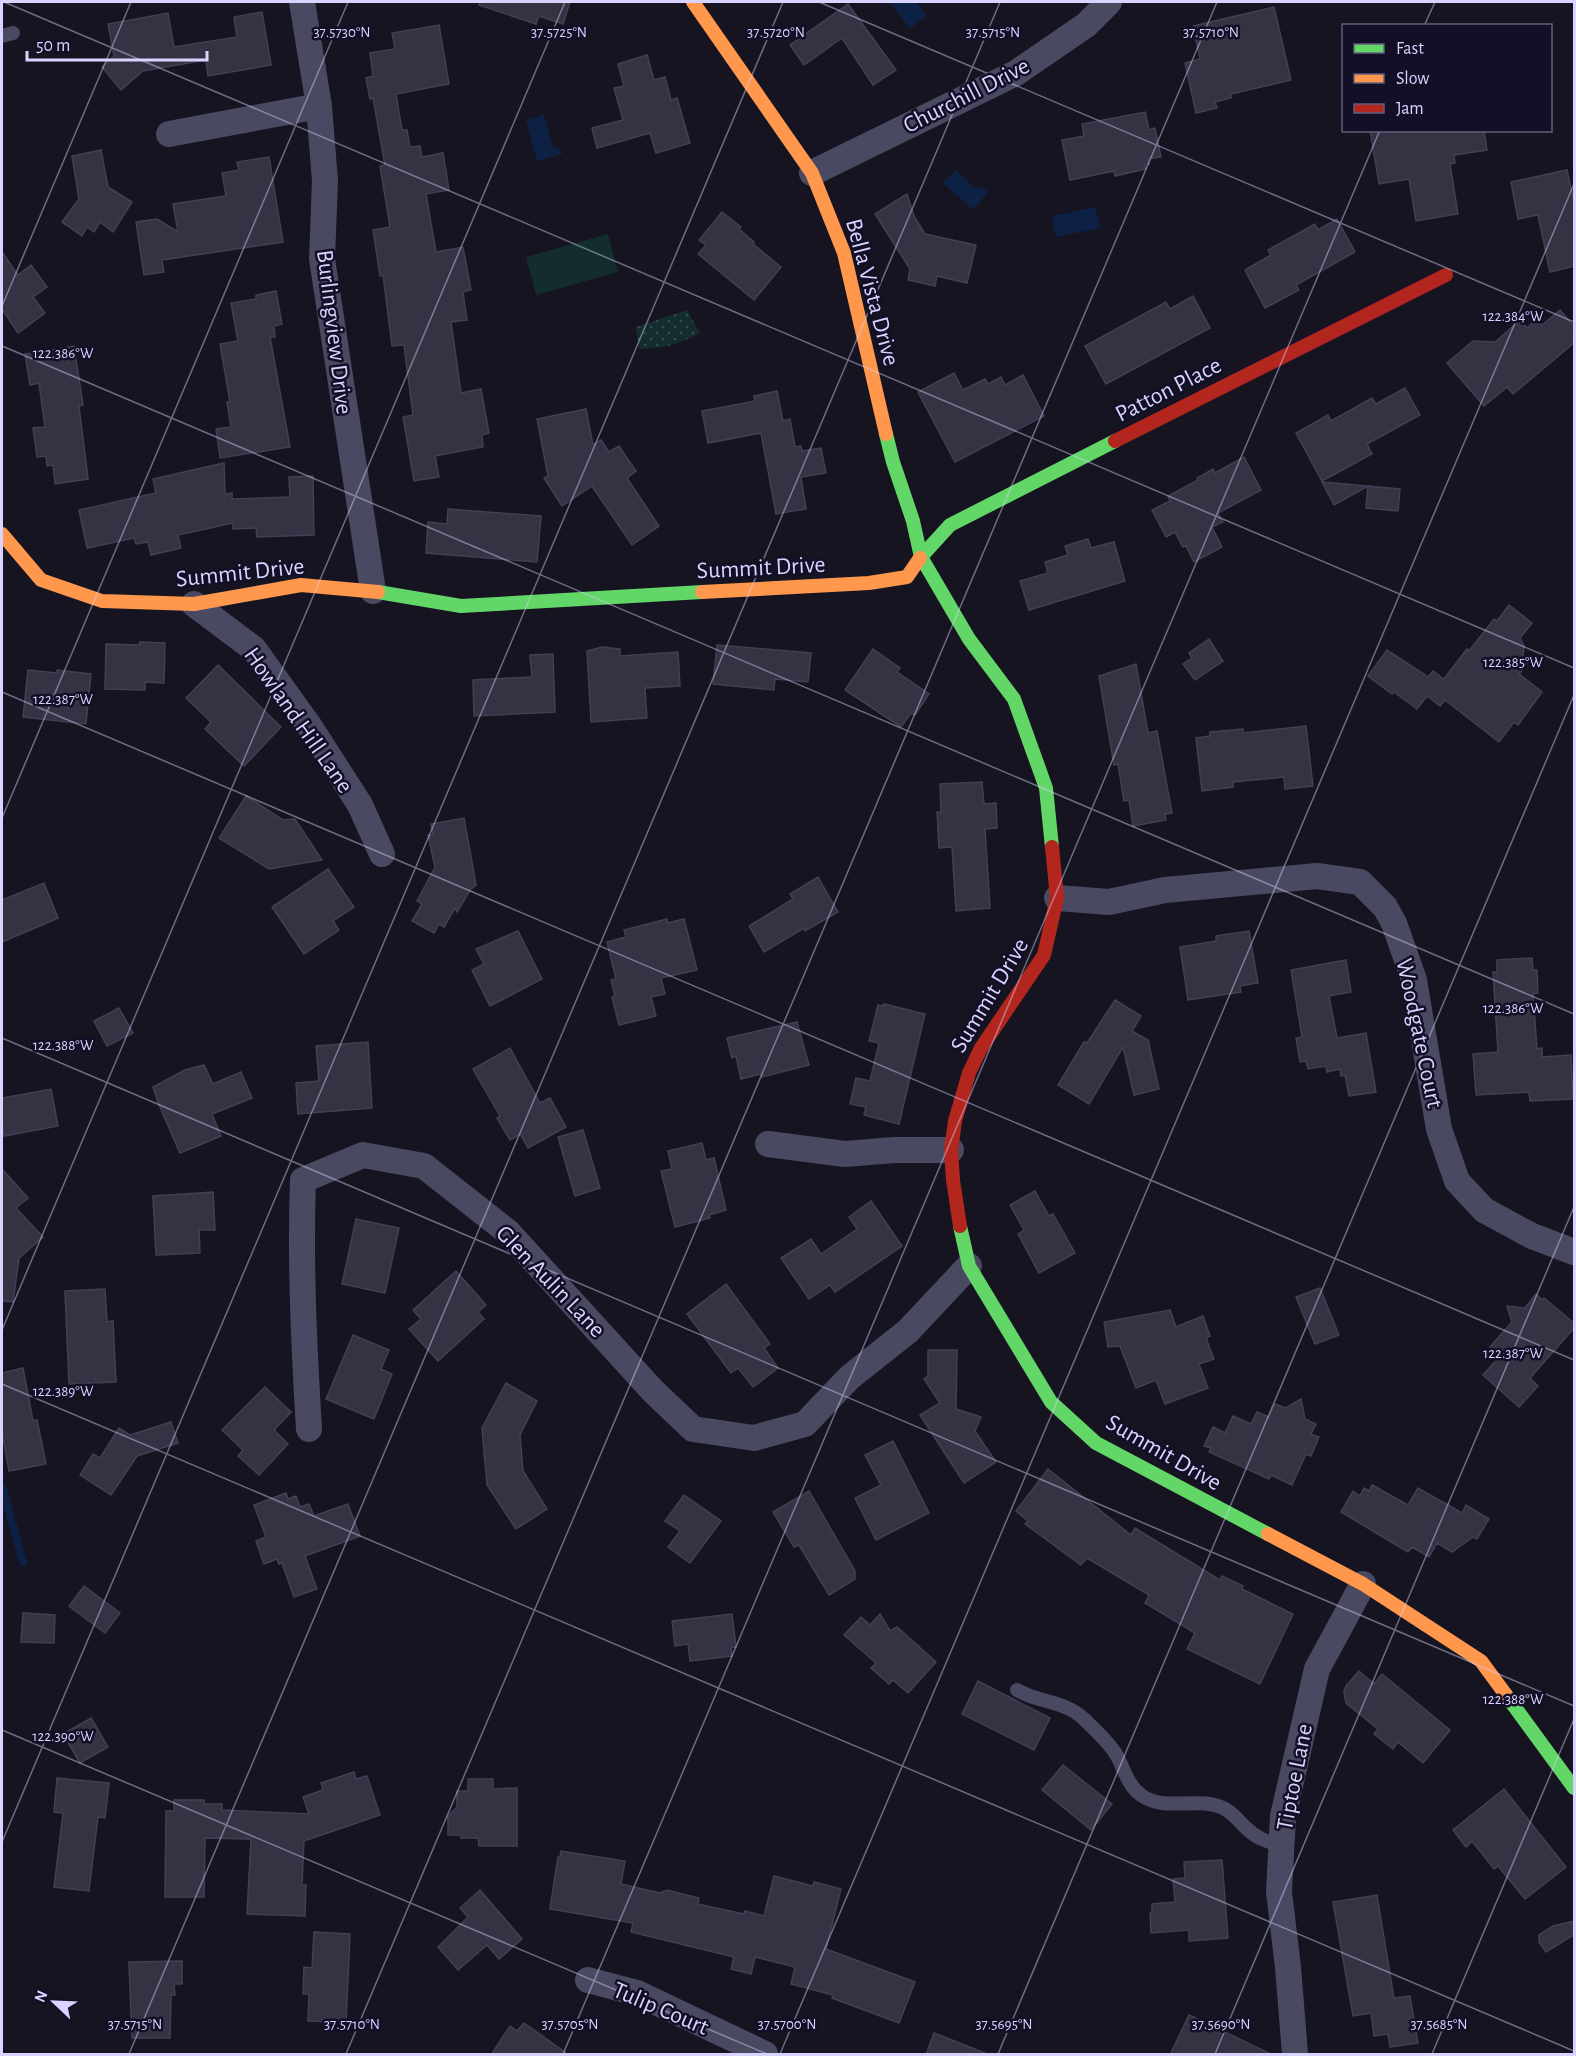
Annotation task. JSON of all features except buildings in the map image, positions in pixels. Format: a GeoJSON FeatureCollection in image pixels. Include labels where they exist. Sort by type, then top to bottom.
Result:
{"type":"FeatureCollection","features":[{"type":"Feature","properties":{"kind":"street","name":"Burlingview Drive"},"geometry":{"type":"LineString","coordinates":[[303,2],[319,106],[325,182],[322,259],[373,591]]}},
{"type":"Feature","properties":{"kind":"street","name":"Bella Vista Drive"},"geometry":{"type":"LineString","coordinates":[[693,2],[812,173],[844,253],[893,462],[913,520],[921,557]]}},
{"type":"Feature","properties":{"kind":"street","name":"Churchill Drive"},"geometry":{"type":"LineString","coordinates":[[812,173],[1016,74],[1086,25],[1109,2]]}},
{"type":"Feature","properties":{"kind":"street"},"geometry":{"type":"LineString","coordinates":[[169,134],[319,106]]}},
{"type":"Feature","properties":{"kind":"street","name":"Patton Place"},"geometry":{"type":"LineString","coordinates":[[921,557],[951,525],[975,511],[1446,275]]}},
{"type":"Feature","properties":{"kind":"street","name":"Summit Drive"},"geometry":{"type":"LineString","coordinates":[[2,534],[41,579],[102,601],[194,604],[301,585],[373,591],[461,606],[868,584],[907,577],[921,557],[969,639],[1014,699],[1046,788],[1057,898],[1044,955],[981,1048],[969,1074],[955,1121],[951,1150],[957,1212],[969,1266],[1051,1402],[1096,1443],[1363,1584],[1481,1662],[1575,1788]]}},
{"type":"Feature","properties":{"kind":"street","name":"Howland Hill Lane"},"geometry":{"type":"LineString","coordinates":[[194,604],[254,649],[310,727],[360,805],[382,854]]}},
{"type":"Feature","properties":{"kind":"street","name":"Woodgate Court"},"geometry":{"type":"LineString","coordinates":[[1057,898],[1109,902],[1165,890],[1317,876],[1360,882],[1385,907],[1394,923],[1414,980],[1439,1129],[1457,1181],[1484,1210],[1532,1236],[1575,1252]]}},
{"type":"Feature","properties":{"kind":"street"},"geometry":{"type":"LineString","coordinates":[[768,1144],[845,1154],[894,1150],[951,1150]]}},
{"type":"Feature","properties":{"kind":"street","name":"Glen Aulin Lane"},"geometry":{"type":"LineString","coordinates":[[309,1429],[301,1248],[303,1180],[363,1155],[424,1166],[508,1232],[653,1391],[693,1429],[754,1438],[805,1424],[850,1377],[908,1331],[969,1266]]}},
{"type":"Feature","properties":{"kind":"street","name":"Tiptoe Lane"},"geometry":{"type":"LineString","coordinates":[[1295,2055],[1279,1892],[1283,1816],[1317,1669],[1363,1584]]}},
{"type":"Feature","properties":{"kind":"street","name":"Tulip Court"},"geometry":{"type":"LineString","coordinates":[[588,1980],[637,1993],[765,2055]]}},
{"type":"Feature","properties":{"kind":"lane"},"geometry":{"type":"LineString","coordinates":[[1017,1690],[1028,1696],[1057,1702],[1082,1717],[1116,1755],[1127,1778],[1139,1794],[1154,1802],[1207,1803],[1223,1808],[1235,1815],[1255,1836],[1281,1845]]}},
{"type":"Feature","properties":{"kind":"green space"},"geometry":{"type":"Polygon","coordinates":[[[608,234],[618,272],[536,295],[526,257],[608,234]]]}},
{"type":"Feature","properties":{"kind":"green space"},"geometry":{"type":"Polygon","coordinates":[[[687,310],[700,333],[670,345],[639,349],[636,327],[687,310]]]}},
{"type":"Feature","properties":{"kind":"water"},"geometry":{"type":"Polygon","coordinates":[[[890,2],[916,2],[927,16],[910,29],[890,2]]]}},
{"type":"Feature","properties":{"kind":"water"},"geometry":{"type":"Polygon","coordinates":[[[544,115],[553,147],[561,149],[562,154],[537,161],[526,120],[544,115]]]}},
{"type":"Feature","properties":{"kind":"water"},"geometry":{"type":"Polygon","coordinates":[[[955,170],[976,189],[982,186],[988,192],[973,210],[943,183],[955,170]]]}},
{"type":"Feature","properties":{"kind":"water"},"geometry":{"type":"Polygon","coordinates":[[[1095,207],[1100,228],[1056,237],[1052,216],[1095,207]]]}},
{"type":"Feature","properties":{"kind":"waterway"},"geometry":{"type":"LineString","coordinates":[[2,1486],[23,1562]]}},
{"type":"Feature","properties":{"kind":"traffic: fast"},"geometry":{"type":"LineString","coordinates":[[886,434],[913,521],[921,557],[969,639],[1014,699],[1046,788],[1052,847]]}},
{"type":"Feature","properties":{"kind":"traffic: fast"},"geometry":{"type":"LineString","coordinates":[[920,558],[950,525],[1115,441]]}},
{"type":"Feature","properties":{"kind":"traffic: fast"},"geometry":{"type":"LineString","coordinates":[[378,592],[461,606],[702,592]]}},
{"type":"Feature","properties":{"kind":"traffic: fast"},"geometry":{"type":"LineString","coordinates":[[960,1226],[969,1266],[1051,1402],[1096,1443],[1268,1534]]}},
{"type":"Feature","properties":{"kind":"traffic: fast"},"geometry":{"type":"LineString","coordinates":[[1506,1695],[1574,1788]]}},
{"type":"Feature","properties":{"kind":"traffic: slow"},"geometry":{"type":"LineString","coordinates":[[693,2],[812,173],[844,253],[886,434]]}},
{"type":"Feature","properties":{"kind":"traffic: slow"},"geometry":{"type":"LineString","coordinates":[[2,534],[41,580],[102,601],[194,604],[301,585],[378,592]]}},
{"type":"Feature","properties":{"kind":"traffic: slow"},"geometry":{"type":"LineString","coordinates":[[702,592],[869,583],[907,577],[920,558]]}},
{"type":"Feature","properties":{"kind":"traffic: slow"},"geometry":{"type":"LineString","coordinates":[[1268,1534],[1363,1584],[1481,1661],[1506,1695]]}},
{"type":"Feature","properties":{"kind":"traffic: jam"},"geometry":{"type":"LineString","coordinates":[[1115,441],[1446,275]]}},
{"type":"Feature","properties":{"kind":"traffic: jam"},"geometry":{"type":"LineString","coordinates":[[960,1226],[951,1150],[955,1121],[969,1073],[981,1048],[1044,955],[1057,898],[1052,847]]}}]}
